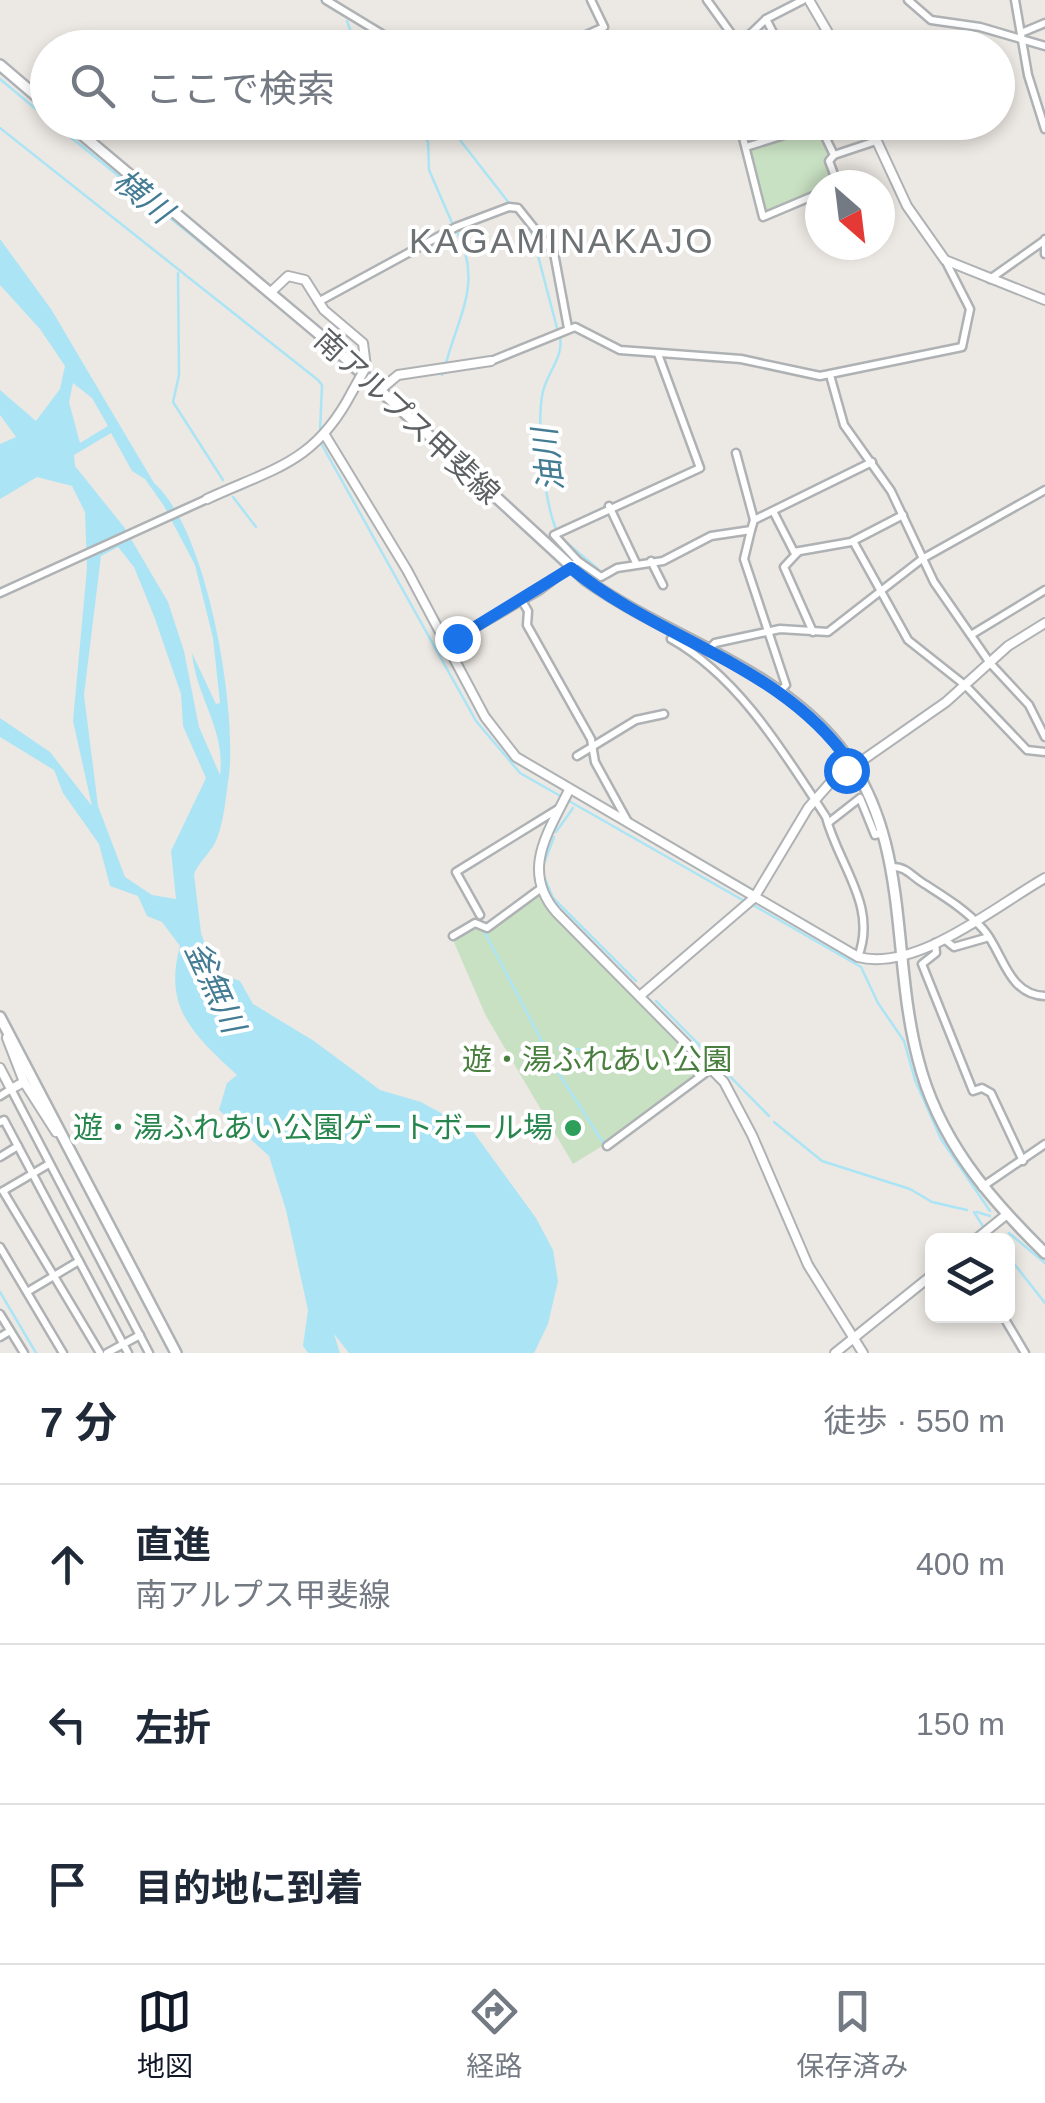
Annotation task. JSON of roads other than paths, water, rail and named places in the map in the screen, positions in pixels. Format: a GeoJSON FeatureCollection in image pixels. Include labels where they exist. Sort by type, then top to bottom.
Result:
{"type":"FeatureCollection","features":[{"type":"Feature","properties":{"kind":"main road"},"geometry":{"type":"LineString","coordinates":[[0,64],[30,90]]}},
{"type":"Feature","properties":{"kind":"main road","name":"南アルプス甲斐線"},"geometry":{"type":"LineString","coordinates":[[88,140],[270,292],[574,565],[626,607],[780,692],[814,718],[852,766],[884,832],[905,958],[912,1032],[926,1088],[948,1136],[982,1188],[1045,1253]]}},
{"type":"Feature","properties":{"kind":"main road"},"geometry":{"type":"LineString","coordinates":[[0,1018],[176,1353]]}},
{"type":"Feature","properties":{"kind":"street"},"geometry":{"type":"LineString","coordinates":[[326,0],[375,30]]}},
{"type":"Feature","properties":{"kind":"street"},"geometry":{"type":"LineString","coordinates":[[707,0],[727,30]]}},
{"type":"Feature","properties":{"kind":"street"},"geometry":{"type":"LineString","coordinates":[[754,30],[806,0],[825,30]]}},
{"type":"Feature","properties":{"kind":"street"},"geometry":{"type":"LineString","coordinates":[[908,0],[932,20],[988,30]]}},
{"type":"Feature","properties":{"kind":"street"},"geometry":{"type":"LineString","coordinates":[[1015,0],[1028,75],[1045,129]]}},
{"type":"Feature","properties":{"kind":"street"},"geometry":{"type":"LineString","coordinates":[[595,1],[604,27],[597,30]]}},
{"type":"Feature","properties":{"kind":"street"},"geometry":{"type":"LineString","coordinates":[[766,20],[771,30]]}},
{"type":"Feature","properties":{"kind":"street"},"geometry":{"type":"LineString","coordinates":[[1022,36],[1045,24]]}},
{"type":"Feature","properties":{"kind":"street"},"geometry":{"type":"LineString","coordinates":[[1015,35],[1045,46]]}},
{"type":"Feature","properties":{"kind":"street"},"geometry":{"type":"LineString","coordinates":[[744,140],[763,217],[805,199]]}},
{"type":"Feature","properties":{"kind":"street"},"geometry":{"type":"LineString","coordinates":[[746,147],[767,140]]}},
{"type":"Feature","properties":{"kind":"street"},"geometry":{"type":"LineString","coordinates":[[827,140],[834,155]]}},
{"type":"Feature","properties":{"kind":"street"},"geometry":{"type":"LineString","coordinates":[[380,391],[398,375],[491,362],[575,327],[620,350],[725,357],[830,375],[852,366],[962,346],[970,309],[944,260],[907,206],[876,141],[834,155],[829,161],[832,170]]}},
{"type":"Feature","properties":{"kind":"street"},"geometry":{"type":"LineString","coordinates":[[318,302],[456,227],[509,207],[518,208],[554,252],[568,328]]}},
{"type":"Feature","properties":{"kind":"street"},"geometry":{"type":"LineString","coordinates":[[990,279],[1045,240]]}},
{"type":"Feature","properties":{"kind":"street"},"geometry":{"type":"LineString","coordinates":[[1045,240],[1045,254]]}},
{"type":"Feature","properties":{"kind":"street"},"geometry":{"type":"LineString","coordinates":[[944,260],[1045,300]]}},
{"type":"Feature","properties":{"kind":"street"},"geometry":{"type":"LineString","coordinates":[[0,593],[282,468],[326,436],[366,366],[364,343],[318,302],[297,276],[283,279],[270,292]]}},
{"type":"Feature","properties":{"kind":"street"},"geometry":{"type":"LineString","coordinates":[[658,354],[700,468],[609,506],[554,535],[574,565],[601,577],[636,563],[662,561],[712,536],[752,530]]}},
{"type":"Feature","properties":{"kind":"street"},"geometry":{"type":"LineString","coordinates":[[830,375],[844,424],[903,515],[922,559],[990,663],[1029,705],[1045,738]]}},
{"type":"Feature","properties":{"kind":"street"},"geometry":{"type":"LineString","coordinates":[[326,436],[406,570],[485,717],[516,758],[568,790],[858,957],[889,962],[905,958],[1045,878]]}},
{"type":"Feature","properties":{"kind":"street"},"geometry":{"type":"LineString","coordinates":[[736,454],[754,520],[744,559],[786,685],[780,692]]}},
{"type":"Feature","properties":{"kind":"street"},"geometry":{"type":"LineString","coordinates":[[754,520],[872,462]]}},
{"type":"Feature","properties":{"kind":"street"},"geometry":{"type":"LineString","coordinates":[[708,650],[714,643],[768,631],[828,632],[922,559],[1045,490]]}},
{"type":"Feature","properties":{"kind":"street"},"geometry":{"type":"LineString","coordinates":[[609,506],[636,563]]}},
{"type":"Feature","properties":{"kind":"street"},"geometry":{"type":"LineString","coordinates":[[773,511],[788,546],[798,552]]}},
{"type":"Feature","properties":{"kind":"street"},"geometry":{"type":"LineString","coordinates":[[813,632],[784,567],[798,552],[853,541],[903,515]]}},
{"type":"Feature","properties":{"kind":"street"},"geometry":{"type":"LineString","coordinates":[[853,541],[913,646],[966,686],[1027,750],[1045,752]]}},
{"type":"Feature","properties":{"kind":"street"},"geometry":{"type":"LineString","coordinates":[[651,562],[664,586]]}},
{"type":"Feature","properties":{"kind":"street"},"geometry":{"type":"LineString","coordinates":[[457,638],[522,601],[574,565]]}},
{"type":"Feature","properties":{"kind":"street"},"geometry":{"type":"LineString","coordinates":[[971,635],[1045,590]]}},
{"type":"Feature","properties":{"kind":"street"},"geometry":{"type":"LineString","coordinates":[[522,601],[528,610],[527,625],[592,745],[595,762],[631,828]]}},
{"type":"Feature","properties":{"kind":"street"},"geometry":{"type":"LineString","coordinates":[[641,995],[754,898],[815,800],[852,766],[966,686],[1021,636],[1045,624]]}},
{"type":"Feature","properties":{"kind":"street"},"geometry":{"type":"LineString","coordinates":[[675,632],[671,639],[708,661],[734,689],[828,823],[862,899],[866,938],[858,957]]}},
{"type":"Feature","properties":{"kind":"street"},"geometry":{"type":"LineString","coordinates":[[577,756],[636,720],[664,714]]}},
{"type":"Feature","properties":{"kind":"street"},"geometry":{"type":"LineString","coordinates":[[568,790],[536,866],[540,889],[557,913],[713,1068],[742,1113],[808,1265],[863,1353]]}},
{"type":"Feature","properties":{"kind":"street"},"geometry":{"type":"LineString","coordinates":[[828,823],[860,798],[876,836],[884,832]]}},
{"type":"Feature","properties":{"kind":"street"},"geometry":{"type":"LineString","coordinates":[[480,915],[456,872],[559,809]]}},
{"type":"Feature","properties":{"kind":"street"},"geometry":{"type":"LineString","coordinates":[[892,867],[902,867],[950,897],[988,937],[1010,976],[1035,996],[1045,996]]}},
{"type":"Feature","properties":{"kind":"street"},"geometry":{"type":"LineString","coordinates":[[453,936],[475,924],[487,928],[540,889]]}},
{"type":"Feature","properties":{"kind":"street"},"geometry":{"type":"LineString","coordinates":[[939,940],[954,947],[988,937]]}},
{"type":"Feature","properties":{"kind":"street"},"geometry":{"type":"LineString","coordinates":[[939,940],[936,952],[922,964],[942,1023],[973,1091],[982,1088],[991,1094],[1023,1161]]}},
{"type":"Feature","properties":{"kind":"street"},"geometry":{"type":"LineString","coordinates":[[7,1030],[24,1082],[60,1132]]}},
{"type":"Feature","properties":{"kind":"street"},"geometry":{"type":"LineString","coordinates":[[0,1068],[149,1353]]}},
{"type":"Feature","properties":{"kind":"street"},"geometry":{"type":"LineString","coordinates":[[607,1146],[713,1068]]}},
{"type":"Feature","properties":{"kind":"street"},"geometry":{"type":"LineString","coordinates":[[0,1096],[24,1082]]}},
{"type":"Feature","properties":{"kind":"street"},"geometry":{"type":"LineString","coordinates":[[0,1122],[4,1120],[128,1353]]}},
{"type":"Feature","properties":{"kind":"street"},"geometry":{"type":"LineString","coordinates":[[982,1188],[1045,1144]]}},
{"type":"Feature","properties":{"kind":"street"},"geometry":{"type":"LineString","coordinates":[[0,1157],[18,1146]]}},
{"type":"Feature","properties":{"kind":"street"},"geometry":{"type":"LineString","coordinates":[[49,1164],[2,1192],[104,1353],[140,1334]]}},
{"type":"Feature","properties":{"kind":"street"},"geometry":{"type":"LineString","coordinates":[[984,1233],[1006,1215]]}},
{"type":"Feature","properties":{"kind":"street"},"geometry":{"type":"LineString","coordinates":[[0,1247],[63,1353]]}},
{"type":"Feature","properties":{"kind":"street"},"geometry":{"type":"LineString","coordinates":[[27,1292],[79,1261]]}},
{"type":"Feature","properties":{"kind":"street"},"geometry":{"type":"LineString","coordinates":[[835,1353],[925,1281]]}},
{"type":"Feature","properties":{"kind":"street"},"geometry":{"type":"LineString","coordinates":[[0,1314],[24,1353]]}},
{"type":"Feature","properties":{"kind":"street"},"geometry":{"type":"LineString","coordinates":[[1007,1323],[1025,1353]]}},
{"type":"Feature","properties":{"kind":"street"},"geometry":{"type":"LineString","coordinates":[[0,1337],[10,1331]]}},
{"type":"Feature","properties":{"kind":"water","name":"釜無川"},"geometry":{"type":"Polygon","coordinates":[[[0,239],[51,309],[154,483],[173,506],[203,577],[223,664],[230,745],[221,827],[194,874],[201,933],[214,971],[240,981],[253,1004],[314,1041],[380,1090],[421,1102],[472,1130],[536,1218],[553,1250],[558,1281],[548,1324],[534,1353],[349,1353],[334,1334],[340,1353],[308,1353],[303,1346],[308,1310],[286,1210],[269,1156],[219,1110],[227,1083],[237,1075],[195,1033],[179,1003],[176,968],[180,946],[162,922],[147,916],[138,896],[110,886],[99,844],[63,793],[54,770],[0,737],[0,718],[50,752],[92,806],[73,721],[87,568],[85,512],[72,486],[37,477],[0,499],[0,444],[16,437],[0,415],[0,390],[36,421],[60,389],[65,366],[40,329],[0,285],[0,239]],[[73,383],[69,402],[80,443],[108,426],[92,398],[73,383]],[[111,433],[74,455],[75,466],[124,527],[168,602],[184,651],[199,727],[220,775],[219,743],[192,653],[216,704],[220,703],[213,638],[195,565],[164,506],[145,479],[132,471],[111,433]],[[118,547],[101,556],[84,695],[98,806],[125,877],[152,895],[176,899],[171,851],[206,778],[183,726],[181,694],[134,567],[118,547]]]}},
{"type":"Feature","properties":{"kind":"waterway","name":"油川"},"geometry":{"type":"LineString","coordinates":[[321,0],[369,30]]}},
{"type":"Feature","properties":{"kind":"waterway"},"geometry":{"type":"LineString","coordinates":[[347,21],[350,30]]}},
{"type":"Feature","properties":{"kind":"waterway","name":"横川"},"geometry":{"type":"LineString","coordinates":[[0,79],[30,104]]}},
{"type":"Feature","properties":{"kind":"waterway"},"geometry":{"type":"LineString","coordinates":[[0,128],[318,380],[322,385],[320,432]]}},
{"type":"Feature","properties":{"kind":"waterway","name":"横川"},"geometry":{"type":"LineString","coordinates":[[74,140],[233,269]]}},
{"type":"Feature","properties":{"kind":"waterway"},"geometry":{"type":"LineString","coordinates":[[426,140],[429,170],[453,225]]}},
{"type":"Feature","properties":{"kind":"waterway","name":"油川"},"geometry":{"type":"LineString","coordinates":[[460,140],[509,203]]}},
{"type":"Feature","properties":{"kind":"waterway","name":"油川"},"geometry":{"type":"LineString","coordinates":[[518,213],[532,233],[557,328]]}},
{"type":"Feature","properties":{"kind":"waterway"},"geometry":{"type":"LineString","coordinates":[[446,363],[468,281],[468,265],[456,230]]}},
{"type":"Feature","properties":{"kind":"waterway"},"geometry":{"type":"LineString","coordinates":[[178,273],[179,375],[173,402],[223,480]]}},
{"type":"Feature","properties":{"kind":"waterway","name":"油川"},"geometry":{"type":"LineString","coordinates":[[556,529],[545,482],[541,409],[560,337]]}},
{"type":"Feature","properties":{"kind":"waterway"},"geometry":{"type":"LineString","coordinates":[[322,445],[476,721],[520,773],[746,902]]}},
{"type":"Feature","properties":{"kind":"waterway"},"geometry":{"type":"LineString","coordinates":[[233,497],[256,527]]}},
{"type":"Feature","properties":{"kind":"waterway","name":"油川"},"geometry":{"type":"LineString","coordinates":[[560,537],[598,569]]}},
{"type":"Feature","properties":{"kind":"waterway"},"geometry":{"type":"LineString","coordinates":[[556,832],[573,808]]}},
{"type":"Feature","properties":{"kind":"waterway"},"geometry":{"type":"LineString","coordinates":[[543,866],[554,837]]}},
{"type":"Feature","properties":{"kind":"waterway"},"geometry":{"type":"LineString","coordinates":[[543,874],[553,898],[636,981]]}},
{"type":"Feature","properties":{"kind":"waterway"},"geometry":{"type":"LineString","coordinates":[[753,905],[861,967],[878,1003],[904,1041],[915,1080],[941,1139],[990,1211]]}},
{"type":"Feature","properties":{"kind":"waterway"},"geometry":{"type":"LineString","coordinates":[[484,931],[559,1074],[604,1144]]}},
{"type":"Feature","properties":{"kind":"waterway"},"geometry":{"type":"LineString","coordinates":[[656,1001],[769,1116]]}},
{"type":"Feature","properties":{"kind":"waterway"},"geometry":{"type":"LineString","coordinates":[[558,1048],[586,1050]]}},
{"type":"Feature","properties":{"kind":"waterway"},"geometry":{"type":"LineString","coordinates":[[774,1122],[822,1161],[910,1189],[932,1202],[967,1210]]}},
{"type":"Feature","properties":{"kind":"waterway"},"geometry":{"type":"LineString","coordinates":[[974,1212],[984,1228]]}},
{"type":"Feature","properties":{"kind":"waterway"},"geometry":{"type":"LineString","coordinates":[[977,1212],[990,1216]]}},
{"type":"Feature","properties":{"kind":"waterway"},"geometry":{"type":"LineString","coordinates":[[1015,1238],[1045,1263]]}},
{"type":"Feature","properties":{"kind":"waterway"},"geometry":{"type":"LineString","coordinates":[[1015,1265],[1045,1303]]}},
{"type":"Feature","properties":{"kind":"waterway"},"geometry":{"type":"LineString","coordinates":[[0,1292],[36,1353]]}},
{"type":"Feature","properties":{"kind":"place","name":"遊・湯ふれあい公園ゲートボール場"},"geometry":{"type":"Point","coordinates":[573,1128]}},
{"type":"Feature","properties":{"kind":"district","name":"KAGAMINAKAJO"},"geometry":{"type":"Point","coordinates":[562,241]}},
{"type":"Feature","properties":{"kind":"park label","name":"遊・湯ふれあい公園"},"geometry":{"type":"Point","coordinates":[597,1060]}}]}
